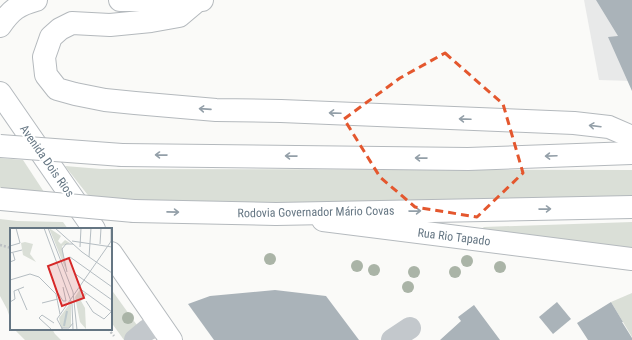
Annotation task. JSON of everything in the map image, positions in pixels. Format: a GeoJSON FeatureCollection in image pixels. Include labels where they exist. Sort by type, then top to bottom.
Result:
{"type":"FeatureCollection","features":[{"type":"Feature","properties":{"kind":"main road"},"geometry":{"type":"LineString","coordinates":[[0,26],[10,12],[19,6],[36,0]]}},
{"type":"Feature","properties":{"kind":"main road"},"geometry":{"type":"LineString","coordinates":[[120,0],[202,0]]}},
{"type":"Feature","properties":{"kind":"main road"},"geometry":{"type":"LineString","coordinates":[[198,0],[180,16],[151,21],[110,25],[72,23],[60,29],[51,37],[44,57],[46,76],[57,89],[105,100],[216,110],[281,111],[574,123],[609,127],[632,137]]}},
{"type":"Feature","properties":{"kind":"main road","name":"Avenida Dois Rios"},"geometry":{"type":"LineString","coordinates":[[0,93],[93,228]]}},
{"type":"Feature","properties":{"kind":"main road"},"geometry":{"type":"LineString","coordinates":[[0,146],[122,154],[468,159],[632,153]]}},
{"type":"Feature","properties":{"kind":"main road","name":"Rodovia Governador Mário Covas"},"geometry":{"type":"LineString","coordinates":[[0,199],[134,212],[276,214],[632,207]]}},
{"type":"Feature","properties":{"kind":"main road","name":"Rua Rio Tapado"},"geometry":{"type":"LineString","coordinates":[[276,214],[632,259]]}},
{"type":"Feature","properties":{"kind":"main road"},"geometry":{"type":"LineString","coordinates":[[112,254],[165,332]]}},
{"type":"Feature","properties":{"kind":"street"},"geometry":{"type":"LineString","coordinates":[[135,340],[147,330],[165,332]]}},
{"type":"Feature","properties":{"kind":"path"},"geometry":{"type":"LineString","coordinates":[[0,245],[10,248]]}},
{"type":"Feature","properties":{"kind":"path"},"geometry":{"type":"LineString","coordinates":[[109,330],[117,340]]}},
{"type":"Feature","properties":{"kind":"highlighted area"},"geometry":{"type":"Polygon","coordinates":[[[445,53],[503,104],[523,173],[477,217],[415,207],[380,177],[344,119],[400,78],[445,53]]]}},
{"type":"Feature","properties":{"kind":"shaded area"},"geometry":{"type":"Polygon","coordinates":[[[584,0],[632,0],[632,81],[599,80],[584,0]]]}},
{"type":"Feature","properties":{"kind":"shaded area"},"geometry":{"type":"Polygon","coordinates":[[[0,158],[23,160],[46,195],[0,191],[0,158]]]}},
{"type":"Feature","properties":{"kind":"shaded area"},"geometry":{"type":"Polygon","coordinates":[[[65,166],[101,169],[632,170],[632,196],[394,205],[317,205],[91,199],[65,166]]]}},
{"type":"Feature","properties":{"kind":"shaded area"},"geometry":{"type":"Polygon","coordinates":[[[0,219],[63,222],[67,228],[10,228],[10,318],[0,296],[0,219]]]}},
{"type":"Feature","properties":{"kind":"shaded area"},"geometry":{"type":"Polygon","coordinates":[[[632,222],[632,249],[481,232],[481,229],[484,227],[632,222]]]}},
{"type":"Feature","properties":{"kind":"shaded area"},"geometry":{"type":"Polygon","coordinates":[[[112,290],[139,328],[127,340],[124,340],[112,323],[112,290]]]}},
{"type":"Feature","properties":{"kind":"shaded area"},"geometry":{"type":"Polygon","coordinates":[[[632,293],[632,337],[611,302],[632,293]]]}},
{"type":"Feature","properties":{"kind":"shaded area"},"geometry":{"type":"Polygon","coordinates":[[[15,330],[53,330],[61,340],[25,340],[15,330]]]}},
{"type":"Feature","properties":{"kind":"building"},"geometry":{"type":"Polygon","coordinates":[[[596,0],[632,0],[632,91],[608,37],[618,36],[596,0]]]}},
{"type":"Feature","properties":{"kind":"building"},"geometry":{"type":"Polygon","coordinates":[[[275,290],[326,296],[359,340],[214,340],[188,304],[210,296],[275,290]]]}},
{"type":"Feature","properties":{"kind":"building"},"geometry":{"type":"Polygon","coordinates":[[[557,302],[571,319],[553,334],[539,317],[557,302]]]}},
{"type":"Feature","properties":{"kind":"building"},"geometry":{"type":"Polygon","coordinates":[[[611,302],[632,340],[588,340],[577,323],[611,302]]]}},
{"type":"Feature","properties":{"kind":"building"},"geometry":{"type":"Polygon","coordinates":[[[474,305],[500,340],[440,340],[461,321],[458,317],[474,305]]]}}]}
